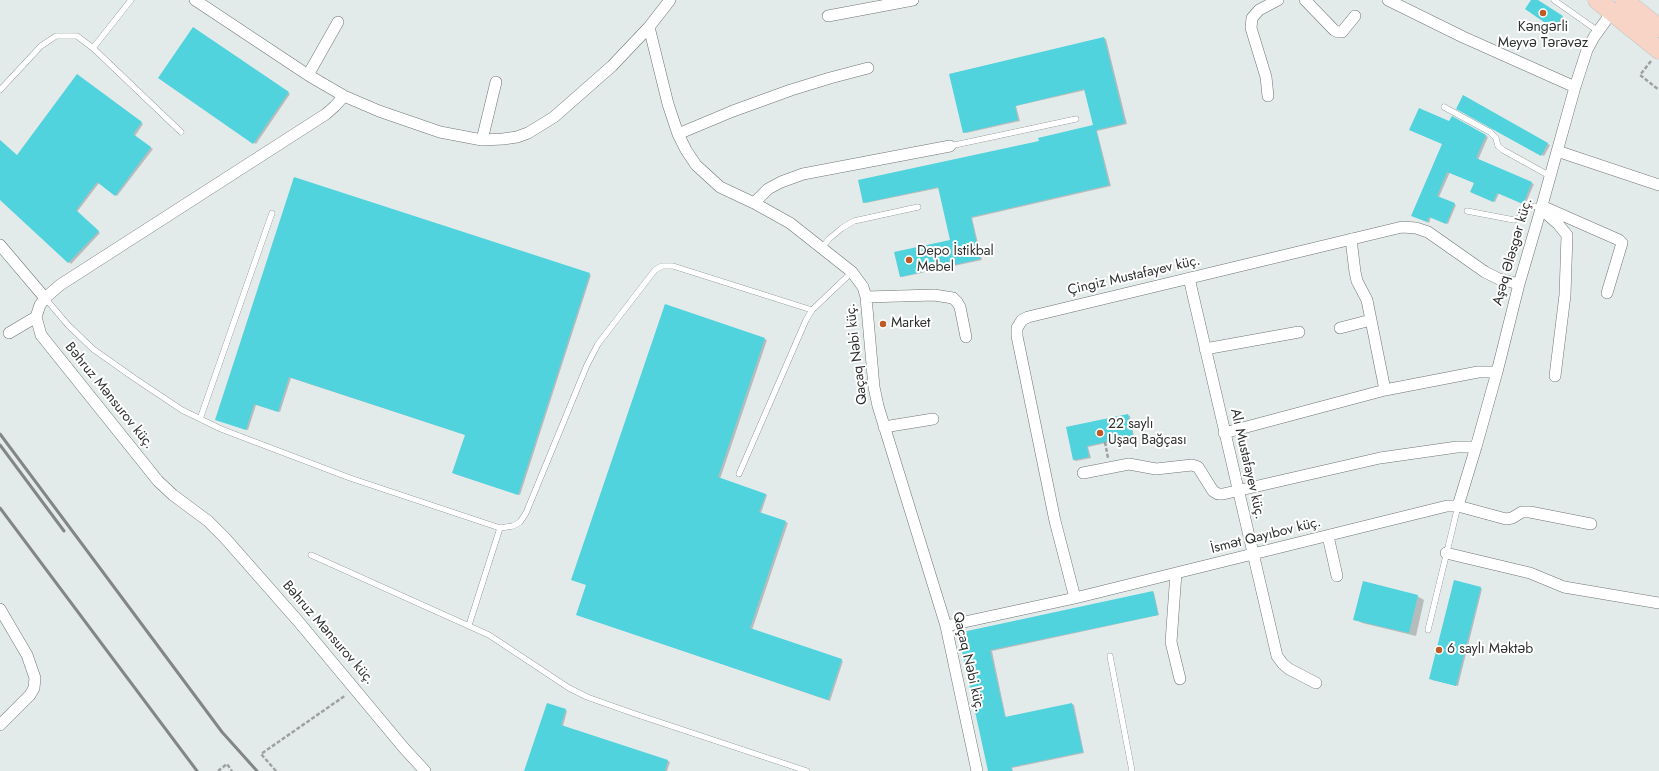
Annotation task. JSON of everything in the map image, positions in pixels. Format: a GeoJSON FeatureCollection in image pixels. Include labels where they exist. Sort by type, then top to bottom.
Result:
{"type":"FeatureCollection","features":[{"type":"Feature","properties":{"kind":"highway"},"geometry":{"type":"LineString","coordinates":[[1597,0],[1618,6],[1659,28]]}},
{"type":"Feature","properties":{"kind":"highway"},"geometry":{"type":"LineString","coordinates":[[1618,6],[1659,50]]}},
{"type":"Feature","properties":{"kind":"street"},"geometry":{"type":"LineString","coordinates":[[195,0],[308,75],[344,96],[379,111],[440,132],[482,140],[502,140],[517,137],[528,133],[554,117],[612,66],[649,27],[669,0]]}},
{"type":"Feature","properties":{"kind":"street"},"geometry":{"type":"LineString","coordinates":[[828,16],[913,0]]}},
{"type":"Feature","properties":{"kind":"street"},"geometry":{"type":"LineString","coordinates":[[1268,96],[1264,68],[1251,28],[1252,18],[1258,10],[1278,0]]}},
{"type":"Feature","properties":{"kind":"street"},"geometry":{"type":"LineString","coordinates":[[1305,0],[1334,30],[1338,32],[1342,32],[1355,16]]}},
{"type":"Feature","properties":{"kind":"street"},"geometry":{"type":"LineString","coordinates":[[1388,0],[1463,37],[1575,87]]}},
{"type":"Feature","properties":{"kind":"street","name":"Aşəq Ələsgər küç."},"geometry":{"type":"LineString","coordinates":[[1458,506],[1497,372],[1518,284],[1575,87],[1587,50],[1598,32],[1618,6]]}},
{"type":"Feature","properties":{"kind":"street"},"geometry":{"type":"LineString","coordinates":[[308,75],[338,22]]}},
{"type":"Feature","properties":{"kind":"street","name":"Qaçaq Nəbi küç."},"geometry":{"type":"LineString","coordinates":[[649,27],[668,104],[678,134],[693,160],[708,177],[720,187],[754,203],[790,223],[852,272],[863,287],[866,297],[874,387],[884,427],[946,626],[977,771]]}},
{"type":"Feature","properties":{"kind":"street"},"geometry":{"type":"LineString","coordinates":[[678,134],[733,111],[790,90],[868,68]]}},
{"type":"Feature","properties":{"kind":"street"},"geometry":{"type":"LineString","coordinates":[[482,140],[496,82]]}},
{"type":"Feature","properties":{"kind":"street"},"geometry":{"type":"LineString","coordinates":[[10,333],[36,316],[40,304],[60,285],[326,114],[344,96]]}},
{"type":"Feature","properties":{"kind":"street"},"geometry":{"type":"LineString","coordinates":[[754,203],[768,189],[781,182],[803,174],[950,146]]}},
{"type":"Feature","properties":{"kind":"street"},"geometry":{"type":"LineString","coordinates":[[1556,151],[1659,185]]}},
{"type":"Feature","properties":{"kind":"street"},"geometry":{"type":"LineString","coordinates":[[1541,208],[1619,240],[1622,243],[1607,293]]}},
{"type":"Feature","properties":{"kind":"street"},"geometry":{"type":"LineString","coordinates":[[1541,208],[1567,234],[1565,295],[1555,376]]}},
{"type":"Feature","properties":{"kind":"street","name":"Çingiz Mustafayev küç."},"geometry":{"type":"LineString","coordinates":[[1075,598],[1055,521],[1017,336],[1017,328],[1022,320],[1028,317],[1402,227],[1416,228],[1428,232],[1485,272],[1499,279],[1518,284]]}},
{"type":"Feature","properties":{"kind":"street"},"geometry":{"type":"LineString","coordinates":[[1351,239],[1355,272],[1367,300],[1385,390]]}},
{"type":"Feature","properties":{"kind":"street"},"geometry":{"type":"LineString","coordinates":[[2,251],[45,298]]}},
{"type":"Feature","properties":{"kind":"street","name":"Alı Mustafayev küç."},"geometry":{"type":"LineString","coordinates":[[1189,278],[1252,555],[1277,656],[1289,669],[1316,683]]}},
{"type":"Feature","properties":{"kind":"street"},"geometry":{"type":"LineString","coordinates":[[866,297],[934,295],[953,298],[960,307],[966,337]]}},
{"type":"Feature","properties":{"kind":"street","name":"Bəhruz Mənsurov küç."},"geometry":{"type":"LineString","coordinates":[[36,316],[41,335],[158,481],[173,495],[208,521],[225,538],[298,621],[403,747],[425,771]]}},
{"type":"Feature","properties":{"kind":"street"},"geometry":{"type":"LineString","coordinates":[[1340,328],[1371,320]]}},
{"type":"Feature","properties":{"kind":"street"},"geometry":{"type":"LineString","coordinates":[[1205,349],[1299,332]]}},
{"type":"Feature","properties":{"kind":"street"},"geometry":{"type":"LineString","coordinates":[[1224,433],[1385,390],[1478,372],[1497,372]]}},
{"type":"Feature","properties":{"kind":"street"},"geometry":{"type":"LineString","coordinates":[[884,427],[933,419]]}},
{"type":"Feature","properties":{"kind":"street"},"geometry":{"type":"LineString","coordinates":[[1083,473],[1130,464],[1156,470],[1192,465],[1198,468],[1213,491],[1218,494],[1238,491],[1380,458],[1457,447],[1476,447]]}},
{"type":"Feature","properties":{"kind":"street","name":"İsmət Qayıbov küç."},"geometry":{"type":"LineString","coordinates":[[946,626],[1075,598],[1447,506],[1458,506],[1506,519],[1512,518],[1522,512],[1530,512],[1591,524]]}},
{"type":"Feature","properties":{"kind":"street"},"geometry":{"type":"LineString","coordinates":[[1328,536],[1337,576]]}},
{"type":"Feature","properties":{"kind":"street"},"geometry":{"type":"LineString","coordinates":[[1446,553],[1530,573],[1564,588],[1659,604]]}},
{"type":"Feature","properties":{"kind":"street"},"geometry":{"type":"LineString","coordinates":[[1176,573],[1171,642],[1180,679]]}},
{"type":"Feature","properties":{"kind":"street"},"geometry":{"type":"LineString","coordinates":[[0,609],[27,655],[35,678],[34,688],[30,695],[0,725]]}},
{"type":"Feature","properties":{"kind":"lane"},"geometry":{"type":"LineString","coordinates":[[93,48],[131,0]]}},
{"type":"Feature","properties":{"kind":"lane"},"geometry":{"type":"LineString","coordinates":[[1554,0],[1598,32]]}},
{"type":"Feature","properties":{"kind":"lane"},"geometry":{"type":"LineString","coordinates":[[0,90],[41,46],[56,36],[77,36],[93,48],[181,132]]}},
{"type":"Feature","properties":{"kind":"lane"},"geometry":{"type":"LineString","coordinates":[[1444,107],[1490,132],[1496,138],[1498,146],[1503,150],[1550,176]]}},
{"type":"Feature","properties":{"kind":"lane"},"geometry":{"type":"LineString","coordinates":[[950,146],[1076,119]]}},
{"type":"Feature","properties":{"kind":"lane"},"geometry":{"type":"LineString","coordinates":[[1467,211],[1514,220],[1519,218],[1529,207],[1535,206],[1541,208]]}},
{"type":"Feature","properties":{"kind":"lane"},"geometry":{"type":"LineString","coordinates":[[821,249],[829,239],[842,228],[854,221],[918,207]]}},
{"type":"Feature","properties":{"kind":"lane"},"geometry":{"type":"LineString","coordinates":[[200,419],[272,213]]}},
{"type":"Feature","properties":{"kind":"lane"},"geometry":{"type":"LineString","coordinates":[[45,298],[68,325],[93,349],[182,410],[220,429],[350,478],[500,528],[513,526],[520,522],[526,513],[587,365],[598,344],[655,270],[662,266],[674,266],[812,310]]}},
{"type":"Feature","properties":{"kind":"lane"},"geometry":{"type":"LineString","coordinates":[[739,474],[806,320],[812,310],[852,272]]}},
{"type":"Feature","properties":{"kind":"lane"},"geometry":{"type":"LineString","coordinates":[[1428,630],[1458,506]]}},
{"type":"Feature","properties":{"kind":"lane"},"geometry":{"type":"LineString","coordinates":[[469,625],[500,528]]}},
{"type":"Feature","properties":{"kind":"lane"},"geometry":{"type":"LineString","coordinates":[[311,555],[489,635],[569,688],[587,697],[807,771]]}},
{"type":"Feature","properties":{"kind":"lane"},"geometry":{"type":"LineString","coordinates":[[1110,656],[1132,771]]}},
{"type":"Feature","properties":{"kind":"path"},"geometry":{"type":"LineString","coordinates":[[1640,75],[1659,90]]}},
{"type":"Feature","properties":{"kind":"path"},"geometry":{"type":"LineString","coordinates":[[276,771],[261,754],[356,689]]}},
{"type":"Feature","properties":{"kind":"path"},"geometry":{"type":"LineString","coordinates":[[218,771],[226,764],[232,771]]}},
{"type":"Feature","properties":{"kind":"building"},"geometry":{"type":"Polygon","coordinates":[[[1531,0],[1538,0],[1563,16],[1554,29],[1525,9],[1531,0]]]}},
{"type":"Feature","properties":{"kind":"building"},"geometry":{"type":"Polygon","coordinates":[[[193,27],[289,92],[253,144],[158,78],[193,27]]]}},
{"type":"Feature","properties":{"kind":"building"},"geometry":{"type":"Polygon","coordinates":[[[1104,37],[1125,123],[1096,130],[1109,185],[971,217],[980,259],[900,277],[894,252],[950,240],[938,187],[863,203],[858,180],[1039,141],[1038,138],[1093,125],[1084,89],[1015,106],[1018,120],[963,133],[949,74],[1104,37]]]}},
{"type":"Feature","properties":{"kind":"building"},"geometry":{"type":"Polygon","coordinates":[[[77,74],[142,122],[133,134],[151,147],[115,196],[97,182],[76,210],[99,231],[68,263],[0,200],[0,140],[17,155],[77,74]]]}},
{"type":"Feature","properties":{"kind":"building"},"geometry":{"type":"Polygon","coordinates":[[[1463,95],[1548,143],[1541,156],[1456,109],[1463,95]]]}},
{"type":"Feature","properties":{"kind":"building"},"geometry":{"type":"Polygon","coordinates":[[[1419,108],[1449,121],[1452,116],[1486,135],[1476,158],[1532,182],[1523,204],[1497,193],[1493,202],[1470,192],[1474,183],[1447,172],[1437,196],[1455,203],[1446,224],[1429,217],[1427,222],[1411,216],[1442,144],[1409,130],[1419,108]]]}},
{"type":"Feature","properties":{"kind":"building"},"geometry":{"type":"Polygon","coordinates":[[[294,177],[590,273],[518,495],[452,473],[465,435],[289,377],[278,412],[254,404],[246,430],[215,420],[294,177]]]}},
{"type":"Feature","properties":{"kind":"building"},"geometry":{"type":"Polygon","coordinates":[[[665,304],[765,338],[718,477],[766,494],[759,512],[786,521],[750,628],[842,659],[828,700],[576,615],[586,585],[571,580],[665,304]]]}},
{"type":"Feature","properties":{"kind":"building"},"geometry":{"type":"Polygon","coordinates":[[[1128,414],[1133,436],[1087,446],[1089,457],[1073,460],[1066,427],[1128,414]]]}},
{"type":"Feature","properties":{"kind":"building"},"geometry":{"type":"Polygon","coordinates":[[[1454,580],[1481,587],[1456,686],[1429,679],[1454,580]]]}},
{"type":"Feature","properties":{"kind":"building"},"geometry":{"type":"Polygon","coordinates":[[[1363,581],[1418,595],[1409,633],[1353,620],[1363,581]]]}},
{"type":"Feature","properties":{"kind":"building"},"geometry":{"type":"Polygon","coordinates":[[[1153,591],[1158,615],[990,650],[1005,717],[1072,703],[1083,752],[1011,767],[1012,771],[988,771],[958,633],[1153,591]]]}},
{"type":"Feature","properties":{"kind":"building"},"geometry":{"type":"Polygon","coordinates":[[[547,703],[566,709],[561,725],[668,760],[665,771],[524,771],[547,703]]]}},
{"type":"Feature","properties":{"kind":"railway"},"geometry":{"type":"LineString","coordinates":[[0,434],[222,732],[257,771]]}},
{"type":"Feature","properties":{"kind":"railway"},"geometry":{"type":"LineString","coordinates":[[0,445],[64,531]]}},
{"type":"Feature","properties":{"kind":"railway"},"geometry":{"type":"LineString","coordinates":[[0,508],[197,771]]}},
{"type":"Feature","properties":{"kind":"place","name":"Kəngərli Meyvə Tərəvəz"},"geometry":{"type":"Point","coordinates":[1543,13]}},
{"type":"Feature","properties":{"kind":"place","name":"Depo İstikbal Mebel"},"geometry":{"type":"Point","coordinates":[909,260]}},
{"type":"Feature","properties":{"kind":"place","name":"Market"},"geometry":{"type":"Point","coordinates":[883,324]}},
{"type":"Feature","properties":{"kind":"place","name":"22 saylı Uşaq Bağçası"},"geometry":{"type":"Point","coordinates":[1100,433]}},
{"type":"Feature","properties":{"kind":"place","name":"6 saylı Məktəb"},"geometry":{"type":"Point","coordinates":[1439,650]}}]}
